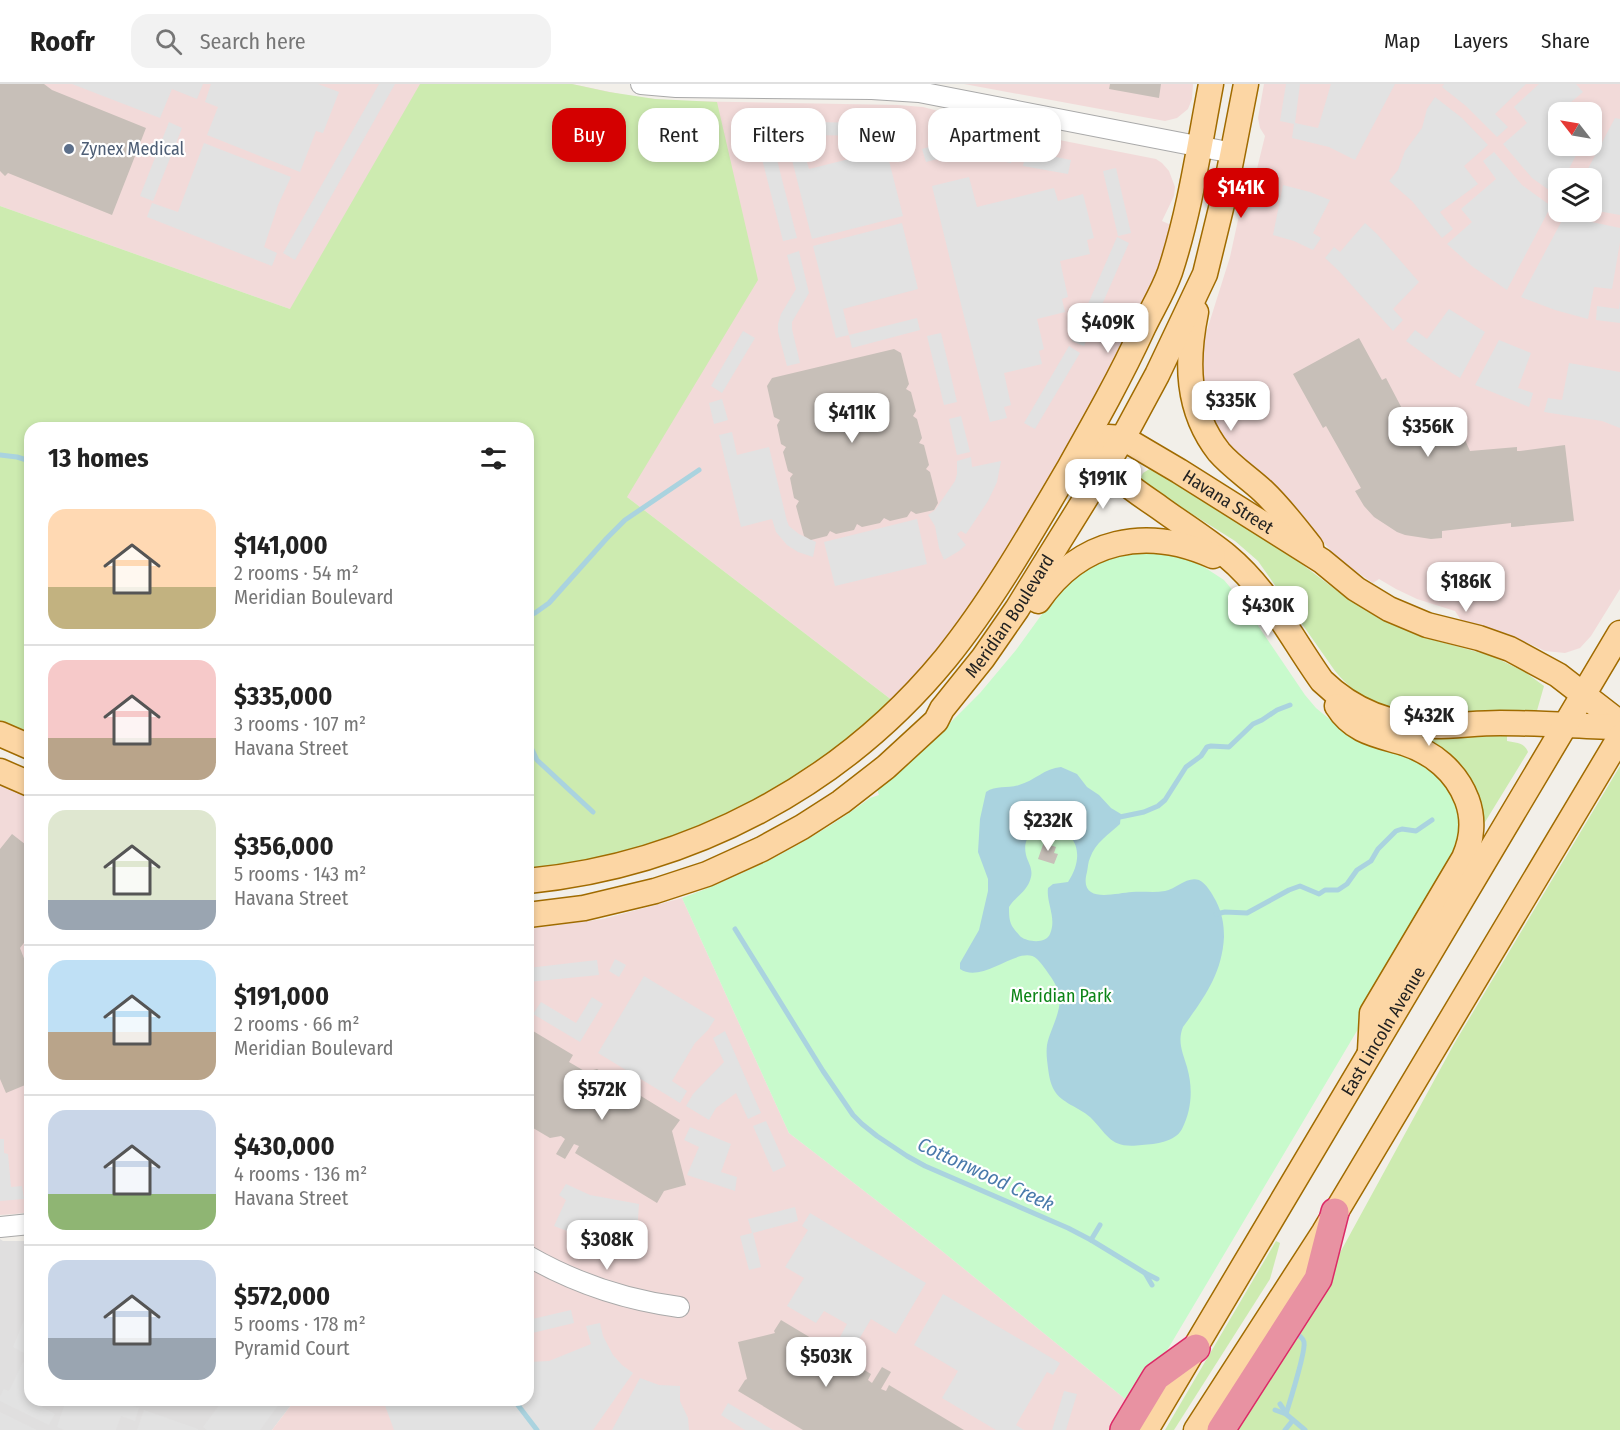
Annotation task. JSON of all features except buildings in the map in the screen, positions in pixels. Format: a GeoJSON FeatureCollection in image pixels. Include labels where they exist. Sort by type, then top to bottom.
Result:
{"type":"FeatureCollection","features":[{"type":"Feature","properties":{"kind":"highway"},"geometry":{"type":"LineString","coordinates":[[1221,1430],[1318,1280],[1335,1212]]}},
{"type":"Feature","properties":{"kind":"highway"},"geometry":{"type":"LineString","coordinates":[[1124,1430],[1156,1377],[1196,1348]]}},
{"type":"Feature","properties":{"kind":"main road","name":"Meridian Boulevard"},"geometry":{"type":"LineString","coordinates":[[534,880],[627,864],[659,855],[734,824],[791,794],[857,747],[908,701],[933,674],[965,633],[1020,549],[1126,366],[1168,276],[1186,213],[1210,84]]}},
{"type":"Feature","properties":{"kind":"main road","name":"Meridian Boulevard"},"geometry":{"type":"LineString","coordinates":[[534,914],[591,906],[655,891],[715,870],[762,849],[807,824],[846,798],[886,767],[936,721],[942,709],[1017,609],[1123,438],[1157,375],[1205,274],[1217,230],[1246,84]]}},
{"type":"Feature","properties":{"kind":"main road"},"geometry":{"type":"LineString","coordinates":[[1205,274],[1192,336],[1189,365],[1193,397],[1202,423],[1218,450],[1273,501],[1322,561]]}},
{"type":"Feature","properties":{"kind":"main road","name":"Havana Street"},"geometry":{"type":"LineString","coordinates":[[1087,436],[1123,438],[1322,561],[1356,589],[1389,609],[1427,625],[1479,638],[1510,649],[1558,675],[1620,725]]}},
{"type":"Feature","properties":{"kind":"main road","name":"Havana Street"},"geometry":{"type":"LineString","coordinates":[[1087,436],[1106,465],[1134,490],[1217,548],[1243,570],[1273,607],[1322,681],[1355,706],[1381,718],[1404,724],[1430,726],[1494,723],[1566,726],[1620,725]]}},
{"type":"Feature","properties":{"kind":"main road"},"geometry":{"type":"LineString","coordinates":[[936,721],[945,717],[995,660],[1051,582],[1062,571],[1087,554],[1122,542],[1161,541],[1200,550],[1243,570]]}},
{"type":"Feature","properties":{"kind":"main road","name":"East Lincoln Avenue"},"geometry":{"type":"LineString","coordinates":[[1146,1430],[1620,633]]}},
{"type":"Feature","properties":{"kind":"main road"},"geometry":{"type":"LineString","coordinates":[[1322,681],[1344,716],[1354,725],[1375,735],[1417,748],[1442,764],[1461,787],[1471,813],[1471,836],[1464,858],[1372,1013],[1369,1056]]}},
{"type":"Feature","properties":{"kind":"main road"},"geometry":{"type":"LineString","coordinates":[[0,734],[24,744]]}},
{"type":"Feature","properties":{"kind":"main road"},"geometry":{"type":"LineString","coordinates":[[1196,1430],[1302,1266],[1620,737]]}},
{"type":"Feature","properties":{"kind":"main road"},"geometry":{"type":"LineString","coordinates":[[0,771],[24,781]]}},
{"type":"Feature","properties":{"kind":"street"},"geometry":{"type":"LineString","coordinates":[[641,84],[676,87],[872,89],[913,92],[1233,153]]}},
{"type":"Feature","properties":{"kind":"street"},"geometry":{"type":"LineString","coordinates":[[0,1227],[24,1225]]}},
{"type":"Feature","properties":{"kind":"street"},"geometry":{"type":"LineString","coordinates":[[534,1259],[564,1275],[608,1291],[651,1303],[679,1307]]}},
{"type":"Feature","properties":{"kind":"shaded area"},"geometry":{"type":"Polygon","coordinates":[[[0,84],[572,84],[634,97],[678,101],[923,107],[928,108],[928,162],[1061,162],[1061,140],[1156,159],[1169,171],[1175,187],[1174,196],[1162,221],[1171,225],[1154,283],[1112,378],[952,634],[893,701],[627,497],[534,432],[534,422],[516,422],[290,309],[0,206],[0,84]]]}},
{"type":"Feature","properties":{"kind":"shaded area"},"geometry":{"type":"Polygon","coordinates":[[[72,84],[203,84],[197,99],[172,89],[160,118],[72,84]]]}},
{"type":"Feature","properties":{"kind":"shaded area"},"geometry":{"type":"Polygon","coordinates":[[[211,84],[318,84],[339,92],[323,133],[316,131],[300,172],[207,135],[218,107],[205,102],[211,84]]]}},
{"type":"Feature","properties":{"kind":"shaded area"},"geometry":{"type":"Polygon","coordinates":[[[379,84],[395,84],[295,260],[283,253],[379,84]]]}},
{"type":"Feature","properties":{"kind":"shaded area"},"geometry":{"type":"Polygon","coordinates":[[[964,84],[1193,84],[1192,99],[1188,109],[1177,118],[1165,121],[964,84]]]}},
{"type":"Feature","properties":{"kind":"shaded area"},"geometry":{"type":"Polygon","coordinates":[[[1264,84],[1620,84],[1620,589],[1591,636],[1580,648],[1565,653],[1545,651],[1508,634],[1461,620],[1455,611],[1417,599],[1379,579],[1373,583],[1338,559],[1287,500],[1238,455],[1221,434],[1212,418],[1205,397],[1202,379],[1202,346],[1230,257],[1245,188],[1255,177],[1265,136],[1258,118],[1264,84]]]}},
{"type":"Feature","properties":{"kind":"shaded area"},"geometry":{"type":"Polygon","coordinates":[[[1286,84],[1300,84],[1295,123],[1318,128],[1331,84],[1395,84],[1355,160],[1329,147],[1292,138],[1294,124],[1280,121],[1286,84]]]}},
{"type":"Feature","properties":{"kind":"shaded area"},"geometry":{"type":"Polygon","coordinates":[[[1444,84],[1526,84],[1495,114],[1508,127],[1497,137],[1466,106],[1442,87],[1444,84]]]}},
{"type":"Feature","properties":{"kind":"shaded area"},"geometry":{"type":"Polygon","coordinates":[[[1539,84],[1576,84],[1583,92],[1571,102],[1548,102],[1548,156],[1576,156],[1569,168],[1548,168],[1548,189],[1532,178],[1503,144],[1527,123],[1514,107],[1539,84]]]}},
{"type":"Feature","properties":{"kind":"shaded area"},"geometry":{"type":"Polygon","coordinates":[[[1435,97],[1462,118],[1488,145],[1464,166],[1478,184],[1440,212],[1453,229],[1442,238],[1412,201],[1389,181],[1398,170],[1405,151],[1422,128],[1427,109],[1435,97]]]}},
{"type":"Feature","properties":{"kind":"shaded area"},"geometry":{"type":"Polygon","coordinates":[[[1615,118],[1620,119],[1620,215],[1602,212],[1602,168],[1588,168],[1595,156],[1602,156],[1602,142],[1615,118]]]}},
{"type":"Feature","properties":{"kind":"shaded area"},"geometry":{"type":"Polygon","coordinates":[[[169,122],[182,128],[153,201],[140,196],[169,122]]]}},
{"type":"Feature","properties":{"kind":"shaded area"},"geometry":{"type":"Polygon","coordinates":[[[826,122],[838,122],[838,135],[826,135],[826,122]]]}},
{"type":"Feature","properties":{"kind":"shaded area"},"geometry":{"type":"Polygon","coordinates":[[[204,143],[291,177],[278,205],[264,247],[277,253],[272,266],[147,217],[152,203],[178,212],[204,143]]]}},
{"type":"Feature","properties":{"kind":"shaded area"},"geometry":{"type":"Polygon","coordinates":[[[928,147],[928,161],[926,162],[922,149],[928,147]]]}},
{"type":"Feature","properties":{"kind":"shaded area"},"geometry":{"type":"Polygon","coordinates":[[[1494,152],[1522,185],[1548,204],[1548,212],[1507,290],[1473,267],[1447,244],[1472,222],[1461,209],[1496,179],[1483,161],[1494,152]]]}},
{"type":"Feature","properties":{"kind":"shaded area"},"geometry":{"type":"Polygon","coordinates":[[[1061,158],[1071,160],[1068,174],[1023,166],[1024,162],[1061,162],[1061,158]]]}},
{"type":"Feature","properties":{"kind":"shaded area"},"geometry":{"type":"Polygon","coordinates":[[[763,162],[778,162],[797,238],[783,241],[763,162]]]}},
{"type":"Feature","properties":{"kind":"shaded area"},"geometry":{"type":"Polygon","coordinates":[[[793,162],[807,162],[809,169],[838,162],[889,162],[903,216],[812,239],[793,162]]]}},
{"type":"Feature","properties":{"kind":"shaded area"},"geometry":{"type":"Polygon","coordinates":[[[1116,168],[1131,233],[1118,236],[1103,171],[1116,168]]]}},
{"type":"Feature","properties":{"kind":"shaded area"},"geometry":{"type":"Polygon","coordinates":[[[969,177],[977,207],[1054,188],[1058,201],[1083,194],[1094,238],[1087,240],[1090,254],[1060,261],[1068,297],[1062,299],[1065,312],[1037,319],[1044,349],[1039,351],[1042,364],[1004,373],[1011,405],[1004,407],[1007,418],[990,422],[932,186],[969,177]]]}},
{"type":"Feature","properties":{"kind":"shaded area"},"geometry":{"type":"Polygon","coordinates":[[[1283,185],[1330,200],[1313,233],[1321,238],[1313,250],[1273,235],[1283,185]]]}},
{"type":"Feature","properties":{"kind":"shaded area"},"geometry":{"type":"Polygon","coordinates":[[[1561,222],[1592,222],[1620,228],[1620,242],[1612,289],[1594,287],[1588,319],[1521,297],[1561,222]]]}},
{"type":"Feature","properties":{"kind":"shaded area"},"geometry":{"type":"Polygon","coordinates":[[[902,223],[918,289],[843,309],[849,335],[836,338],[813,246],[902,223]]]}},
{"type":"Feature","properties":{"kind":"shaded area"},"geometry":{"type":"Polygon","coordinates":[[[1365,223],[1419,282],[1393,309],[1403,320],[1393,331],[1325,258],[1334,247],[1340,252],[1365,223]]]}},
{"type":"Feature","properties":{"kind":"shaded area"},"geometry":{"type":"Polygon","coordinates":[[[1117,237],[1129,243],[1084,346],[1072,341],[1117,237]]]}},
{"type":"Feature","properties":{"kind":"shaded area"},"geometry":{"type":"Polygon","coordinates":[[[799,251],[809,293],[792,322],[800,363],[787,366],[778,324],[781,314],[796,289],[787,255],[799,251]]]}},
{"type":"Feature","properties":{"kind":"shaded area"},"geometry":{"type":"Polygon","coordinates":[[[1620,301],[1620,323],[1596,320],[1597,306],[1619,309],[1620,301]]]}},
{"type":"Feature","properties":{"kind":"shaded area"},"geometry":{"type":"Polygon","coordinates":[[[1449,309],[1485,332],[1460,378],[1406,341],[1415,330],[1427,339],[1449,309]]]}},
{"type":"Feature","properties":{"kind":"shaded area"},"geometry":{"type":"Polygon","coordinates":[[[917,318],[920,330],[852,348],[849,335],[917,318]]]}},
{"type":"Feature","properties":{"kind":"shaded area"},"geometry":{"type":"Polygon","coordinates":[[[743,331],[755,338],[722,393],[711,386],[743,331]]]}},
{"type":"Feature","properties":{"kind":"shaded area"},"geometry":{"type":"Polygon","coordinates":[[[941,333],[957,402],[944,405],[927,336],[941,333]]]}},
{"type":"Feature","properties":{"kind":"shaded area"},"geometry":{"type":"Polygon","coordinates":[[[1499,340],[1531,353],[1518,388],[1533,393],[1529,407],[1475,385],[1499,340]]]}},
{"type":"Feature","properties":{"kind":"shaded area"},"geometry":{"type":"Polygon","coordinates":[[[1069,346],[1080,353],[1035,429],[1024,423],[1069,346]]]}},
{"type":"Feature","properties":{"kind":"shaded area"},"geometry":{"type":"Polygon","coordinates":[[[1569,363],[1620,372],[1620,428],[1602,421],[1544,412],[1548,398],[1562,400],[1569,363]]]}},
{"type":"Feature","properties":{"kind":"shaded area"},"geometry":{"type":"Polygon","coordinates":[[[722,399],[728,420],[714,424],[709,403],[722,399]]]}},
{"type":"Feature","properties":{"kind":"shaded area"},"geometry":{"type":"Polygon","coordinates":[[[961,416],[970,452],[957,455],[949,419],[961,416]]]}},
{"type":"Feature","properties":{"kind":"shaded area"},"geometry":{"type":"Polygon","coordinates":[[[732,432],[737,455],[769,447],[789,526],[816,542],[813,557],[787,545],[776,532],[772,519],[741,527],[719,435],[732,432]]]}},
{"type":"Feature","properties":{"kind":"shaded area"},"geometry":{"type":"Polygon","coordinates":[[[971,457],[972,467],[1001,461],[997,482],[988,501],[966,534],[961,531],[957,534],[966,545],[944,560],[935,526],[928,515],[935,510],[955,481],[957,461],[971,457]]]}},
{"type":"Feature","properties":{"kind":"shaded area"},"geometry":{"type":"Polygon","coordinates":[[[917,519],[927,564],[835,586],[824,542],[917,519]]]}},
{"type":"Feature","properties":{"kind":"shaded area"},"geometry":{"type":"Polygon","coordinates":[[[0,783],[24,793],[24,1213],[0,1215],[0,783]]]}},
{"type":"Feature","properties":{"kind":"shaded area"},"geometry":{"type":"Polygon","coordinates":[[[682,898],[789,1133],[937,1247],[1134,1406],[1119,1430],[272,1430],[290,1406],[534,1406],[534,928],[603,919],[682,898]]]}},
{"type":"Feature","properties":{"kind":"shaded area"},"geometry":{"type":"Polygon","coordinates":[[[615,959],[626,965],[619,977],[609,971],[615,959]]]}},
{"type":"Feature","properties":{"kind":"shaded area"},"geometry":{"type":"Polygon","coordinates":[[[597,960],[599,975],[534,981],[534,967],[597,960]]]}},
{"type":"Feature","properties":{"kind":"shaded area"},"geometry":{"type":"Polygon","coordinates":[[[644,976],[715,1019],[695,1043],[672,1081],[687,1091],[680,1103],[598,1053],[644,976]]]}},
{"type":"Feature","properties":{"kind":"shaded area"},"geometry":{"type":"Polygon","coordinates":[[[592,997],[603,1004],[580,1042],[534,1012],[541,1002],[576,1023],[592,997]]]}},
{"type":"Feature","properties":{"kind":"shaded area"},"geometry":{"type":"Polygon","coordinates":[[[725,1031],[761,1113],[748,1119],[736,1093],[716,1108],[709,1120],[686,1106],[693,1094],[724,1062],[713,1038],[725,1031]]]}},
{"type":"Feature","properties":{"kind":"shaded area"},"geometry":{"type":"Polygon","coordinates":[[[766,1121],[786,1166],[773,1172],[753,1126],[766,1121]]]}},
{"type":"Feature","properties":{"kind":"shaded area"},"geometry":{"type":"Polygon","coordinates":[[[690,1127],[731,1144],[721,1172],[737,1177],[735,1191],[687,1175],[699,1147],[684,1140],[690,1127]]]}},
{"type":"Feature","properties":{"kind":"shaded area"},"geometry":{"type":"Polygon","coordinates":[[[0,1139],[4,1139],[4,1153],[8,1154],[11,1187],[22,1186],[24,1199],[0,1201],[0,1139]]]}},
{"type":"Feature","properties":{"kind":"shaded area"},"geometry":{"type":"Polygon","coordinates":[[[566,1184],[590,1195],[639,1204],[636,1248],[588,1239],[554,1226],[566,1200],[559,1195],[566,1184]]]}},
{"type":"Feature","properties":{"kind":"shaded area"},"geometry":{"type":"Polygon","coordinates":[[[795,1207],[798,1221],[753,1233],[761,1267],[749,1270],[740,1236],[752,1233],[748,1219],[795,1207]]]}},
{"type":"Feature","properties":{"kind":"shaded area"},"geometry":{"type":"Polygon","coordinates":[[[810,1213],[926,1283],[896,1334],[871,1319],[855,1346],[840,1337],[847,1324],[824,1311],[816,1323],[787,1306],[804,1278],[785,1267],[808,1230],[802,1226],[810,1213]]]}},
{"type":"Feature","properties":{"kind":"shaded area"},"geometry":{"type":"Polygon","coordinates":[[[0,1239],[24,1241],[24,1406],[290,1406],[272,1430],[0,1430],[0,1239]]]}},
{"type":"Feature","properties":{"kind":"shaded area"},"geometry":{"type":"Polygon","coordinates":[[[943,1294],[1060,1363],[1053,1375],[1047,1372],[1016,1425],[1024,1430],[996,1430],[942,1398],[958,1371],[914,1345],[943,1294]]]}},
{"type":"Feature","properties":{"kind":"shaded area"},"geometry":{"type":"Polygon","coordinates":[[[571,1310],[574,1323],[534,1333],[534,1319],[571,1310]]]}},
{"type":"Feature","properties":{"kind":"shaded area"},"geometry":{"type":"Polygon","coordinates":[[[24,1320],[24,1353],[13,1347],[24,1320]]]}},
{"type":"Feature","properties":{"kind":"shaded area"},"geometry":{"type":"Polygon","coordinates":[[[600,1323],[603,1336],[613,1355],[633,1373],[593,1430],[394,1430],[385,1406],[534,1406],[534,1362],[549,1361],[591,1344],[586,1326],[600,1323]]]}},
{"type":"Feature","properties":{"kind":"shaded area"},"geometry":{"type":"Polygon","coordinates":[[[24,1362],[24,1406],[42,1406],[55,1414],[49,1425],[0,1401],[4,1389],[9,1391],[24,1362]]]}},
{"type":"Feature","properties":{"kind":"shaded area"},"geometry":{"type":"Polygon","coordinates":[[[640,1378],[659,1385],[680,1386],[680,1401],[688,1418],[689,1430],[612,1430],[640,1378]]]}},
{"type":"Feature","properties":{"kind":"shaded area"},"geometry":{"type":"Polygon","coordinates":[[[1064,1391],[1077,1394],[1066,1430],[1052,1430],[1064,1391]]]}},
{"type":"Feature","properties":{"kind":"shaded area"},"geometry":{"type":"Polygon","coordinates":[[[728,1403],[773,1430],[745,1430],[721,1415],[728,1403]]]}},
{"type":"Feature","properties":{"kind":"shaded area"},"geometry":{"type":"Polygon","coordinates":[[[64,1406],[133,1406],[139,1408],[135,1421],[121,1416],[116,1430],[64,1430],[57,1427],[64,1406]]]}},
{"type":"Feature","properties":{"kind":"shaded area"},"geometry":{"type":"Polygon","coordinates":[[[219,1406],[278,1406],[260,1430],[207,1430],[203,1427],[219,1406]]]}},
{"type":"Feature","properties":{"kind":"shaded area"},"geometry":{"type":"Polygon","coordinates":[[[144,1410],[198,1429],[198,1430],[137,1430],[144,1410]]]}},
{"type":"Feature","properties":{"kind":"shaded area"},"geometry":{"type":"Polygon","coordinates":[[[0,1412],[37,1430],[0,1430],[0,1412]]]}},
{"type":"Feature","properties":{"kind":"green space"},"geometry":{"type":"Polygon","coordinates":[[[420,84],[572,84],[655,99],[717,102],[718,108],[638,108],[638,162],[719,162],[719,111],[758,280],[627,497],[893,701],[869,723],[783,787],[711,824],[632,852],[534,870],[534,422],[24,422],[24,733],[0,723],[0,206],[290,309],[420,84]]]}},
{"type":"Feature","properties":{"kind":"green space"},"geometry":{"type":"Polygon","coordinates":[[[1151,468],[1279,547],[1344,596],[1380,619],[1419,636],[1492,656],[1525,672],[1544,686],[1536,714],[1499,711],[1441,717],[1419,716],[1379,705],[1355,691],[1335,671],[1258,561],[1235,541],[1143,483],[1141,477],[1143,473],[1151,468]]]}},
{"type":"Feature","properties":{"kind":"green space","name":"Meridian Park"},"geometry":{"type":"Polygon","coordinates":[[[1155,552],[1189,560],[1224,580],[1240,599],[1305,695],[1316,708],[1344,731],[1429,764],[1456,794],[1464,830],[1430,908],[1134,1406],[937,1247],[789,1133],[682,898],[780,855],[826,828],[870,798],[879,795],[877,789],[933,740],[980,693],[1016,650],[1058,592],[1091,565],[1123,553],[1155,552]]]}},
{"type":"Feature","properties":{"kind":"green space"},"geometry":{"type":"Polygon","coordinates":[[[1507,734],[1507,741],[1522,745],[1528,752],[1482,827],[1426,739],[1507,734]]]}},
{"type":"Feature","properties":{"kind":"green space"},"geometry":{"type":"Polygon","coordinates":[[[1620,766],[1620,1430],[1231,1430],[1336,1260],[1454,1044],[1620,766]]]}},
{"type":"Feature","properties":{"kind":"green space"},"geometry":{"type":"Polygon","coordinates":[[[1276,1241],[1280,1243],[1270,1279],[1174,1430],[1165,1430],[1276,1241]]]}},
{"type":"Feature","properties":{"kind":"water"},"geometry":{"type":"Polygon","coordinates":[[[1061,767],[1077,774],[1087,787],[1121,814],[1120,824],[1103,839],[1092,853],[1088,863],[1086,882],[1088,889],[1100,895],[1161,892],[1195,879],[1211,892],[1221,914],[1224,937],[1220,963],[1211,985],[1181,1032],[1181,1047],[1190,1083],[1188,1114],[1179,1133],[1165,1141],[1131,1146],[1116,1143],[1090,1117],[1057,1094],[1050,1079],[1047,1045],[1060,999],[1053,980],[1037,959],[1030,955],[1021,956],[979,972],[969,973],[960,969],[960,963],[979,930],[988,891],[988,879],[978,852],[980,819],[986,792],[1024,783],[1061,767]],[[1049,826],[1034,831],[1026,843],[1025,849],[1031,868],[1031,877],[1027,886],[1009,907],[1009,912],[1012,926],[1021,937],[1028,940],[1041,941],[1050,934],[1052,916],[1048,888],[1053,884],[1068,882],[1076,864],[1076,847],[1073,840],[1059,829],[1049,826]]]}},
{"type":"Feature","properties":{"kind":"waterway","name":"Cottonwood Creek"},"geometry":{"type":"LineString","coordinates":[[0,455],[24,459]]}},
{"type":"Feature","properties":{"kind":"waterway"},"geometry":{"type":"LineString","coordinates":[[534,613],[549,603],[625,520],[699,470]]}},
{"type":"Feature","properties":{"kind":"waterway"},"geometry":{"type":"LineString","coordinates":[[1115,818],[1144,812],[1158,806],[1165,800],[1186,767],[1201,756],[1207,747],[1229,747],[1253,724],[1290,705]]}},
{"type":"Feature","properties":{"kind":"waterway","name":"Cottonwood Creek"},"geometry":{"type":"LineString","coordinates":[[534,754],[537,760],[593,812]]}},
{"type":"Feature","properties":{"kind":"waterway"},"geometry":{"type":"LineString","coordinates":[[1216,914],[1247,913],[1300,886],[1319,894],[1325,890],[1338,890],[1347,884],[1357,870],[1371,861],[1378,849],[1396,831],[1402,829],[1416,831],[1432,820]]}},
{"type":"Feature","properties":{"kind":"waterway","name":"Cottonwood Creek"},"geometry":{"type":"LineString","coordinates":[[735,929],[823,1071],[853,1115],[862,1124],[925,1166],[1091,1240],[1145,1273],[1152,1285]]}},
{"type":"Feature","properties":{"kind":"waterway"},"geometry":{"type":"LineString","coordinates":[[1091,1240],[1100,1225]]}},
{"type":"Feature","properties":{"kind":"waterway","name":"Cottonwood Creek"},"geometry":{"type":"LineString","coordinates":[[1145,1273],[1157,1279]]}},
{"type":"Feature","properties":{"kind":"waterway"},"geometry":{"type":"LineString","coordinates":[[1286,1414],[1304,1347],[1300,1336],[1293,1332]]}},
{"type":"Feature","properties":{"kind":"waterway","name":"Cottonwood Creek"},"geometry":{"type":"LineString","coordinates":[[1280,1404],[1286,1413]]}},
{"type":"Feature","properties":{"kind":"waterway"},"geometry":{"type":"LineString","coordinates":[[519,1406],[537,1430]]}},
{"type":"Feature","properties":{"kind":"waterway","name":"Cottonwood Creek"},"geometry":{"type":"LineString","coordinates":[[1275,1410],[1286,1414],[1305,1430]]}},
{"type":"Feature","properties":{"kind":"waterway"},"geometry":{"type":"LineString","coordinates":[[1285,1430],[1293,1420]]}},
{"type":"Feature","properties":{"kind":"place","name":"Zynex Medical"},"geometry":{"type":"Point","coordinates":[69,149]}}]}
